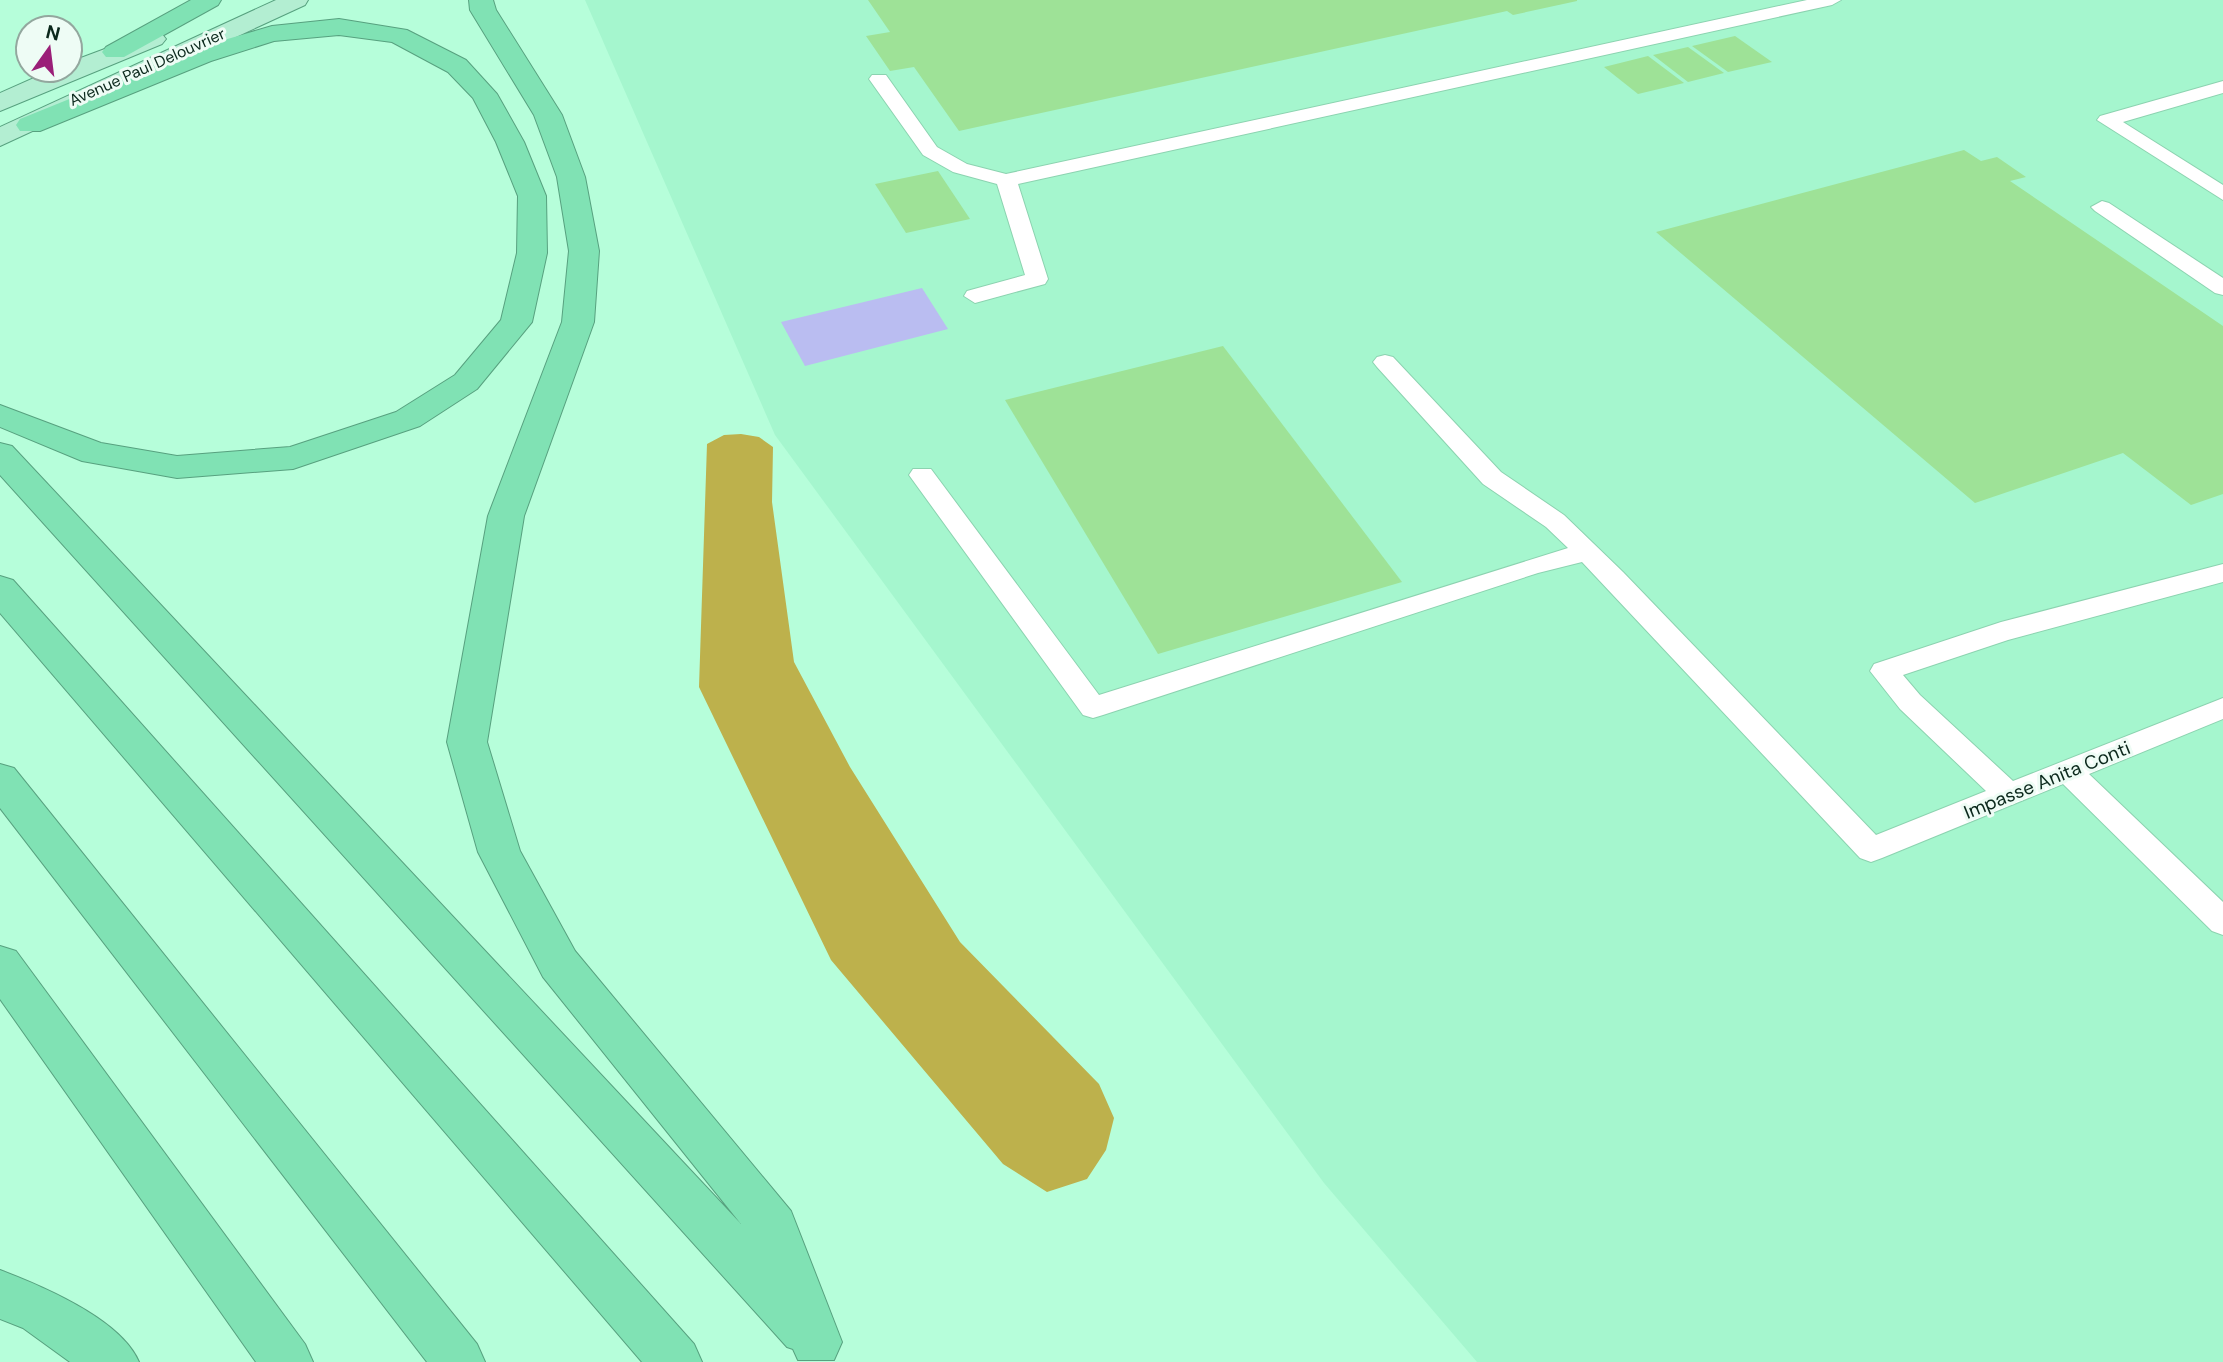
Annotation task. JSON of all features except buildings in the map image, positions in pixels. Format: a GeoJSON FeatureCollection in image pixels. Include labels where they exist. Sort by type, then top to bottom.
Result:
{"type":"FeatureCollection","features":[{"type":"Feature","properties":{"kind":"highway"},"geometry":{"type":"LineString","coordinates":[[116,52],[209,0]]}},
{"type":"Feature","properties":{"kind":"highway"},"geometry":{"type":"LineString","coordinates":[[481,0],[482,10],[548,115],[571,177],[583,251],[578,321],[506,516],[467,742],[499,852],[559,964],[774,1227],[825,1352]]}},
{"type":"Feature","properties":{"kind":"highway"},"geometry":{"type":"LineString","coordinates":[[0,415],[94,453],[177,467],[293,458],[408,419],[466,382],[516,322],[532,253],[532,197],[510,142],[484,94],[457,66],[439,54],[398,35],[339,27],[272,34],[202,55],[78,108],[30,125]]}},
{"type":"Feature","properties":{"kind":"highway"},"geometry":{"type":"LineString","coordinates":[[0,454],[825,1352]]}},
{"type":"Feature","properties":{"kind":"highway"},"geometry":{"type":"LineString","coordinates":[[0,589],[676,1362]]}},
{"type":"Feature","properties":{"kind":"highway"},"geometry":{"type":"LineString","coordinates":[[0,779],[458,1362]]}},
{"type":"Feature","properties":{"kind":"highway"},"geometry":{"type":"LineString","coordinates":[[0,964],[287,1362]]}},
{"type":"Feature","properties":{"kind":"highway"},"geometry":{"type":"LineString","coordinates":[[0,1294],[41,1311],[113,1362]]}},
{"type":"Feature","properties":{"kind":"main road","name":"Avenue Paul Delouvrier"},"geometry":{"type":"LineString","coordinates":[[0,103],[241,0]]}},
{"type":"Feature","properties":{"kind":"main road","name":"Avenue Paul Delouvrier"},"geometry":{"type":"LineString","coordinates":[[0,138],[67,104],[296,0]]}},
{"type":"Feature","properties":{"kind":"lane"},"geometry":{"type":"LineString","coordinates":[[879,79],[930,151],[960,167],[1006,180],[1832,0]]}},
{"type":"Feature","properties":{"kind":"lane"},"geometry":{"type":"LineString","coordinates":[[2223,87],[2107,120],[2223,194]]}},
{"type":"Feature","properties":{"kind":"lane"},"geometry":{"type":"LineString","coordinates":[[975,296],[1037,279],[1006,180]]}},
{"type":"Feature","properties":{"kind":"lane"},"geometry":{"type":"LineString","coordinates":[[2102,207],[2223,288]]}},
{"type":"Feature","properties":{"kind":"lane"},"geometry":{"type":"LineString","coordinates":[[1385,362],[1492,478],[1555,521],[1587,552]]}},
{"type":"Feature","properties":{"kind":"lane"},"geometry":{"type":"LineString","coordinates":[[922,475],[1093,708],[1519,570],[1587,552]]}},
{"type":"Feature","properties":{"kind":"lane","name":"Impasse Anita Conti"},"geometry":{"type":"LineString","coordinates":[[1587,552],[1871,850],[2070,772],[2223,708]]}},
{"type":"Feature","properties":{"kind":"lane"},"geometry":{"type":"LineString","coordinates":[[2009,795],[1910,702],[1884,671],[2001,632],[2223,573]]}},
{"type":"Feature","properties":{"kind":"lane"},"geometry":{"type":"LineString","coordinates":[[2070,772],[2217,908]]}},
{"type":"Feature","properties":{"kind":"shaded area"},"geometry":{"type":"Polygon","coordinates":[[[585,0],[2223,0],[2223,1362],[1477,1362],[1324,1183],[775,435],[585,0]]]}},
{"type":"Feature","properties":{"kind":"shaded area"},"geometry":{"type":"Polygon","coordinates":[[[724,435],[759,437],[773,447],[772,502],[794,662],[850,767],[960,942],[1099,1084],[1114,1118],[1106,1150],[1087,1179],[1047,1192],[1003,1164],[831,960],[699,687],[707,444],[724,435]]]}},
{"type":"Feature","properties":{"kind":"water"},"geometry":{"type":"Polygon","coordinates":[[[922,288],[948,329],[805,366],[781,322],[922,288]]]}}]}
